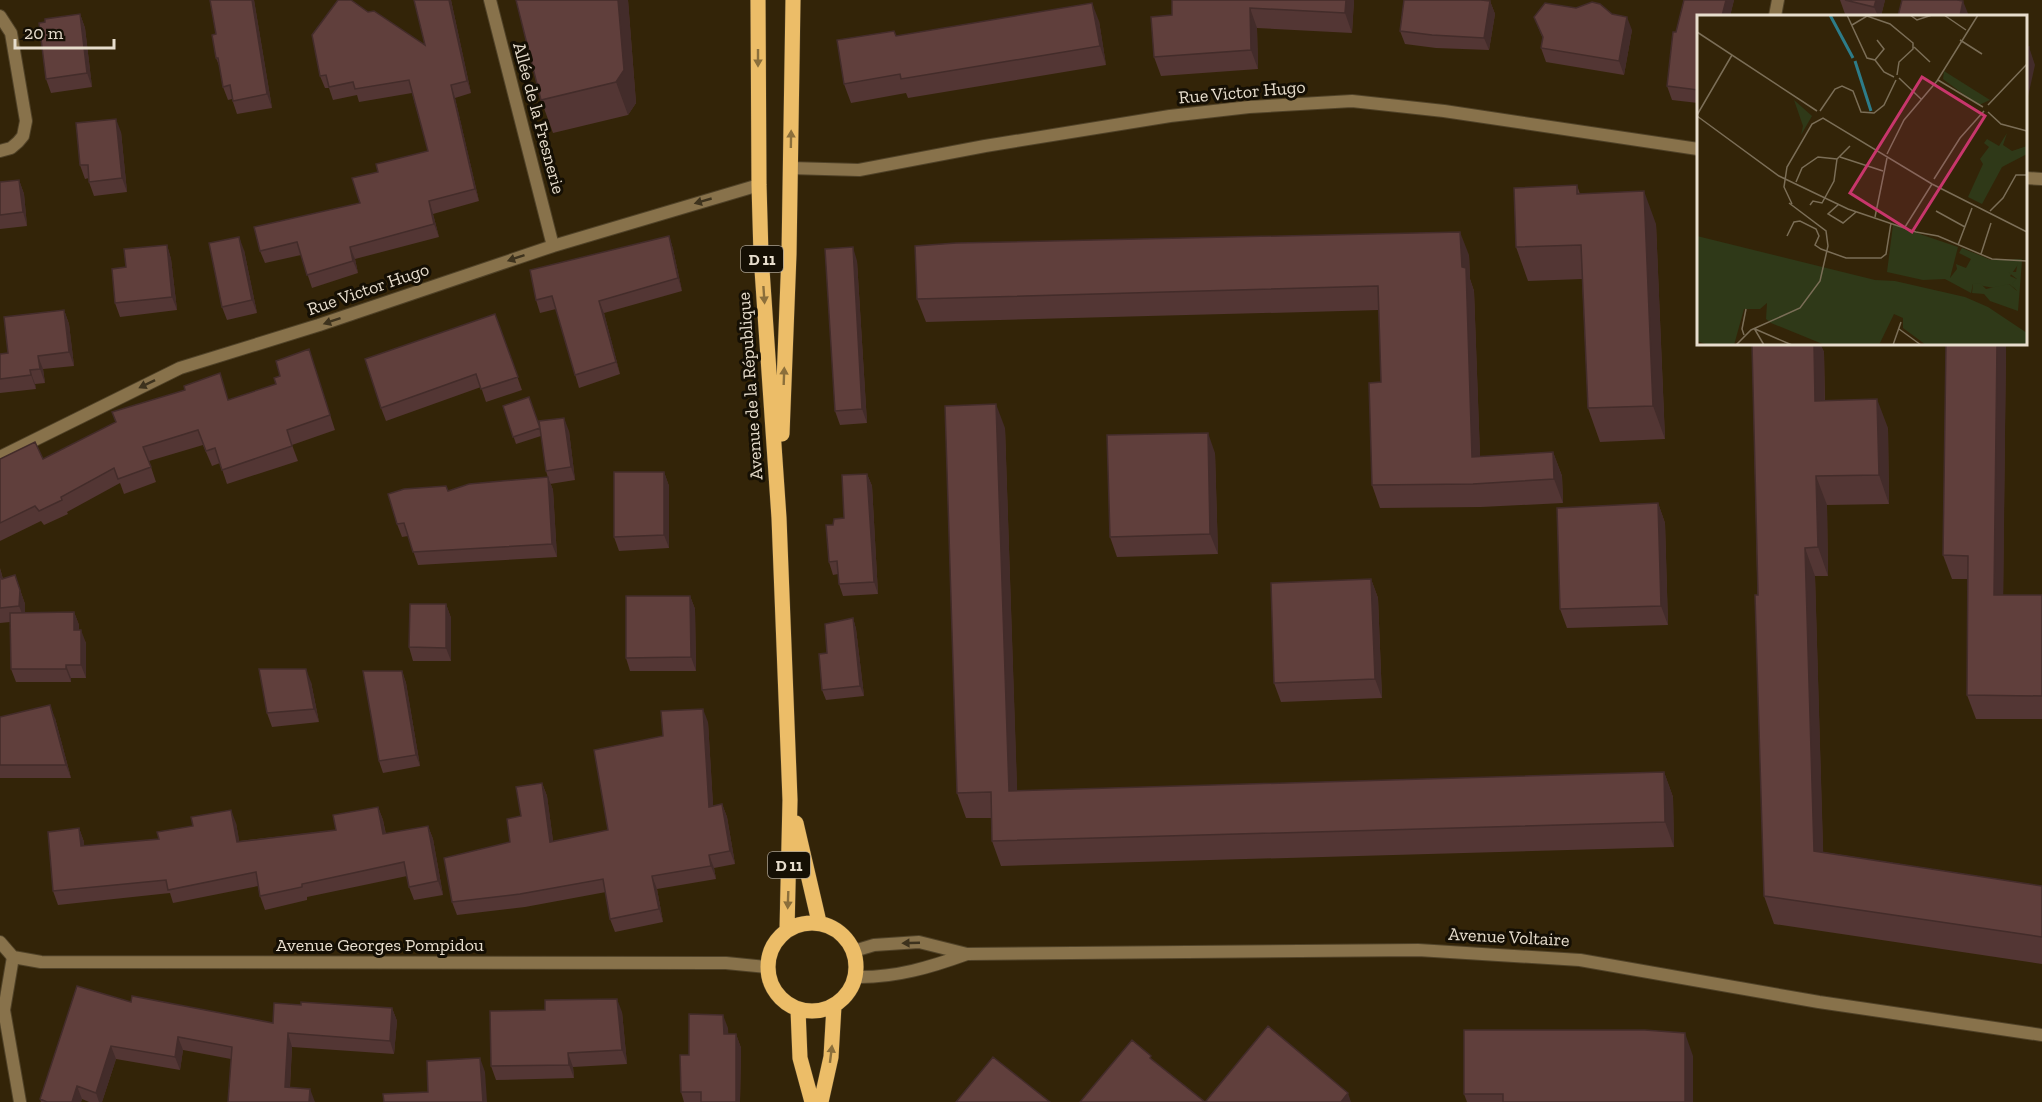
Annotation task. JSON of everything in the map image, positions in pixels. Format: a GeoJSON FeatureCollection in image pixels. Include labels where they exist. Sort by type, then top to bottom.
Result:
{"type":"FeatureCollection","features":[{"type":"Feature","properties":{"kind":"main road","name":"Avenue de la République"},"geometry":{"type":"LineString","coordinates":[[758,0],[761,255],[779,518],[790,800],[787,930]]}},
{"type":"Feature","properties":{"kind":"main road","name":"Avenue de la République"},"geometry":{"type":"LineString","coordinates":[[779,518],[794,0]]}},
{"type":"Feature","properties":{"kind":"main road","name":"Avenue de la République"},"geometry":{"type":"LineString","coordinates":[[790,800],[819,922]]}},
{"type":"Feature","properties":{"kind":"main road"},"geometry":{"type":"LineString","coordinates":[[819,922],[842,933],[854,951],[856,977],[846,996],[834,1006],[813,1012],[798,1010],[787,1004],[776,993],[770,982],[767,966],[773,944],[787,930],[803,923],[819,922]]}},
{"type":"Feature","properties":{"kind":"main road"},"geometry":{"type":"LineString","coordinates":[[821,1102],[831,1057],[834,1006]]}},
{"type":"Feature","properties":{"kind":"main road"},"geometry":{"type":"LineString","coordinates":[[798,1010],[800,1058],[812,1102]]}},
{"type":"Feature","properties":{"kind":"street","name":"Allée de la Fresnerie"},"geometry":{"type":"LineString","coordinates":[[490,0],[553,246]]}},
{"type":"Feature","properties":{"kind":"street"},"geometry":{"type":"LineString","coordinates":[[1775,15],[1778,0]]}},
{"type":"Feature","properties":{"kind":"street"},"geometry":{"type":"LineString","coordinates":[[0,16],[11,33],[26,121],[18,142],[11,148],[0,151]]}},
{"type":"Feature","properties":{"kind":"street","name":"Rue Victor Hugo"},"geometry":{"type":"LineString","coordinates":[[790,168],[859,170],[985,146],[1170,116],[1352,101],[1444,111],[1697,149]]}},
{"type":"Feature","properties":{"kind":"street"},"geometry":{"type":"LineString","coordinates":[[2027,178],[2042,179]]}},
{"type":"Feature","properties":{"kind":"street","name":"Rue Victor Hugo"},"geometry":{"type":"LineString","coordinates":[[0,457],[180,368],[319,325],[553,246],[759,185]]}},
{"type":"Feature","properties":{"kind":"street"},"geometry":{"type":"LineString","coordinates":[[0,942],[13,957],[4,1010],[20,1102]]}},
{"type":"Feature","properties":{"kind":"street","name":"Avenue Voltaire"},"geometry":{"type":"LineString","coordinates":[[854,951],[874,945],[919,942],[967,954],[1418,950],[1580,960],[1820,1002],[2042,1035]]}},
{"type":"Feature","properties":{"kind":"street","name":"Avenue Voltaire"},"geometry":{"type":"LineString","coordinates":[[856,977],[877,977],[929,968],[967,954]]}},
{"type":"Feature","properties":{"kind":"street","name":"Avenue Georges Pompidou"},"geometry":{"type":"LineString","coordinates":[[13,957],[41,962],[726,963],[767,966]]}},
{"type":"Feature","properties":{"kind":"building"},"geometry":{"type":"Polygon","coordinates":[[[210,0],[252,0],[267,94],[233,101],[230,85],[223,87],[212,35],[216,34],[210,0]]]}},
{"type":"Feature","properties":{"kind":"building"},"geometry":{"type":"Polygon","coordinates":[[[338,0],[351,0],[368,12],[374,11],[425,45],[414,0],[449,0],[467,81],[451,85],[475,189],[429,201],[434,224],[350,247],[353,261],[307,275],[297,242],[260,251],[254,227],[360,203],[352,178],[378,172],[376,164],[428,151],[409,80],[355,89],[353,82],[329,87],[326,75],[320,76],[312,35],[338,0]]]}},
{"type":"Feature","properties":{"kind":"building"},"geometry":{"type":"Polygon","coordinates":[[[516,0],[618,0],[624,70],[616,82],[541,100],[516,0]]]}},
{"type":"Feature","properties":{"kind":"building"},"geometry":{"type":"Polygon","coordinates":[[[1172,0],[1346,0],[1345,13],[1250,8],[1251,50],[1154,57],[1151,17],[1172,15],[1172,0]]]}},
{"type":"Feature","properties":{"kind":"building"},"geometry":{"type":"Polygon","coordinates":[[[1404,0],[1490,1],[1484,38],[1400,31],[1404,0]]]}},
{"type":"Feature","properties":{"kind":"building"},"geometry":{"type":"Polygon","coordinates":[[[1684,0],[1726,0],[1722,15],[1697,15],[1697,90],[1667,86],[1673,32],[1676,32],[1684,0]]]}},
{"type":"Feature","properties":{"kind":"building"},"geometry":{"type":"Polygon","coordinates":[[[1845,0],[1876,0],[1874,7],[1845,0]]]}},
{"type":"Feature","properties":{"kind":"building"},"geometry":{"type":"Polygon","coordinates":[[[1902,0],[1963,1],[1960,15],[1898,15],[1902,0]]]}},
{"type":"Feature","properties":{"kind":"building"},"geometry":{"type":"Polygon","coordinates":[[[1592,2],[1600,4],[1612,14],[1627,17],[1619,61],[1541,48],[1543,37],[1534,17],[1545,3],[1576,8],[1592,2]]]}},
{"type":"Feature","properties":{"kind":"building"},"geometry":{"type":"Polygon","coordinates":[[[1092,3],[1100,46],[901,79],[900,74],[844,84],[837,40],[894,31],[896,36],[1092,3]]]}},
{"type":"Feature","properties":{"kind":"building"},"geometry":{"type":"Polygon","coordinates":[[[80,14],[87,73],[46,79],[39,23],[45,22],[45,19],[80,14]]]}},
{"type":"Feature","properties":{"kind":"building"},"geometry":{"type":"Polygon","coordinates":[[[116,119],[122,178],[89,182],[88,165],[80,165],[76,123],[116,119]]]}},
{"type":"Feature","properties":{"kind":"building"},"geometry":{"type":"Polygon","coordinates":[[[19,180],[23,212],[0,215],[0,182],[19,180]]]}},
{"type":"Feature","properties":{"kind":"building"},"geometry":{"type":"Polygon","coordinates":[[[1577,185],[1577,194],[1644,191],[1653,406],[1588,408],[1581,245],[1516,247],[1514,188],[1577,185]]]}},
{"type":"Feature","properties":{"kind":"building"},"geometry":{"type":"Polygon","coordinates":[[[1460,232],[1462,267],[1466,268],[1472,457],[1553,452],[1554,479],[1473,484],[1372,485],[1369,383],[1381,382],[1378,286],[917,299],[915,246],[956,243],[1460,232]]]}},
{"type":"Feature","properties":{"kind":"building"},"geometry":{"type":"Polygon","coordinates":[[[669,236],[678,278],[599,301],[616,362],[575,375],[552,296],[536,300],[530,270],[669,236]]]}},
{"type":"Feature","properties":{"kind":"building"},"geometry":{"type":"Polygon","coordinates":[[[239,237],[252,300],[222,307],[209,243],[239,237]]]}},
{"type":"Feature","properties":{"kind":"building"},"geometry":{"type":"Polygon","coordinates":[[[167,245],[172,297],[115,303],[112,269],[126,267],[124,249],[167,245]]]}},
{"type":"Feature","properties":{"kind":"building"},"geometry":{"type":"Polygon","coordinates":[[[853,247],[862,409],[835,411],[825,249],[853,247]]]}},
{"type":"Feature","properties":{"kind":"building"},"geometry":{"type":"Polygon","coordinates":[[[64,310],[69,352],[38,356],[40,369],[30,370],[31,375],[0,379],[0,354],[8,353],[4,317],[64,310]]]}},
{"type":"Feature","properties":{"kind":"building"},"geometry":{"type":"Polygon","coordinates":[[[495,314],[518,377],[481,389],[476,374],[381,408],[365,359],[495,314]]]}},
{"type":"Feature","properties":{"kind":"building"},"geometry":{"type":"Polygon","coordinates":[[[1752,345],[1814,345],[1815,401],[1877,399],[1879,475],[1816,476],[1818,547],[1805,548],[1814,851],[2042,886],[2042,937],[1764,896],[1755,595],[1758,595],[1752,345]]]}},
{"type":"Feature","properties":{"kind":"building"},"geometry":{"type":"Polygon","coordinates":[[[1946,345],[1997,345],[1994,595],[2042,595],[2042,696],[1967,695],[1968,556],[1943,555],[1946,345]]]}},
{"type":"Feature","properties":{"kind":"building"},"geometry":{"type":"Polygon","coordinates":[[[309,349],[330,415],[287,430],[292,446],[222,470],[215,448],[206,451],[198,430],[143,447],[151,467],[118,479],[114,468],[61,497],[62,500],[39,511],[35,506],[0,523],[0,459],[35,442],[43,459],[116,422],[112,412],[185,390],[184,386],[220,373],[228,400],[276,384],[274,378],[280,376],[276,361],[309,349]]]}},
{"type":"Feature","properties":{"kind":"building"},"geometry":{"type":"Polygon","coordinates":[[[529,397],[540,428],[513,437],[503,406],[529,397]]]}},
{"type":"Feature","properties":{"kind":"building"},"geometry":{"type":"Polygon","coordinates":[[[996,404],[1009,791],[1664,772],[1665,822],[992,841],[991,792],[957,793],[945,406],[996,404]]]}},
{"type":"Feature","properties":{"kind":"building"},"geometry":{"type":"Polygon","coordinates":[[[564,418],[571,467],[546,471],[539,421],[564,418]]]}},
{"type":"Feature","properties":{"kind":"building"},"geometry":{"type":"Polygon","coordinates":[[[1208,433],[1210,534],[1110,537],[1107,435],[1208,433]]]}},
{"type":"Feature","properties":{"kind":"building"},"geometry":{"type":"Polygon","coordinates":[[[614,472],[664,472],[664,535],[614,537],[614,472]]]}},
{"type":"Feature","properties":{"kind":"building"},"geometry":{"type":"Polygon","coordinates":[[[867,474],[874,582],[839,584],[837,561],[829,562],[826,525],[833,525],[834,519],[844,518],[842,475],[867,474]]]}},
{"type":"Feature","properties":{"kind":"building"},"geometry":{"type":"Polygon","coordinates":[[[548,477],[552,544],[413,552],[404,523],[397,524],[388,494],[404,489],[446,486],[448,491],[469,484],[548,477]]]}},
{"type":"Feature","properties":{"kind":"building"},"geometry":{"type":"Polygon","coordinates":[[[1658,503],[1661,606],[1560,609],[1557,508],[1658,503]]]}},
{"type":"Feature","properties":{"kind":"building"},"geometry":{"type":"Polygon","coordinates":[[[0,571],[2,579],[15,575],[20,590],[19,606],[0,608],[0,571]]]}},
{"type":"Feature","properties":{"kind":"building"},"geometry":{"type":"Polygon","coordinates":[[[1371,579],[1375,679],[1274,683],[1271,583],[1371,579]]]}},
{"type":"Feature","properties":{"kind":"building"},"geometry":{"type":"Polygon","coordinates":[[[626,596],[690,596],[691,657],[626,658],[626,596]]]}},
{"type":"Feature","properties":{"kind":"building"},"geometry":{"type":"Polygon","coordinates":[[[410,604],[446,604],[446,648],[409,647],[410,604]]]}},
{"type":"Feature","properties":{"kind":"building"},"geometry":{"type":"Polygon","coordinates":[[[74,612],[74,630],[81,630],[81,665],[66,665],[66,669],[11,669],[10,613],[74,612]]]}},
{"type":"Feature","properties":{"kind":"building"},"geometry":{"type":"Polygon","coordinates":[[[853,618],[860,686],[822,690],[819,654],[827,653],[825,624],[853,618]]]}},
{"type":"Feature","properties":{"kind":"building"},"geometry":{"type":"Polygon","coordinates":[[[259,669],[306,669],[314,709],[267,713],[259,669]]]}},
{"type":"Feature","properties":{"kind":"building"},"geometry":{"type":"Polygon","coordinates":[[[363,671],[402,671],[416,755],[379,761],[363,671]]]}},
{"type":"Feature","properties":{"kind":"building"},"geometry":{"type":"Polygon","coordinates":[[[50,705],[66,765],[0,765],[0,717],[50,705]]]}},
{"type":"Feature","properties":{"kind":"building"},"geometry":{"type":"Polygon","coordinates":[[[703,709],[709,807],[722,804],[730,851],[709,855],[711,866],[652,876],[659,909],[610,919],[603,879],[520,894],[452,902],[444,858],[510,842],[507,819],[521,816],[516,787],[542,783],[550,842],[608,830],[594,750],[663,736],[661,711],[703,709]]]}},
{"type":"Feature","properties":{"kind":"building"},"geometry":{"type":"Polygon","coordinates":[[[378,807],[383,834],[428,826],[438,881],[409,887],[404,862],[302,884],[302,887],[260,896],[256,872],[168,890],[166,880],[53,891],[48,832],[79,828],[81,846],[159,839],[157,832],[193,826],[191,817],[231,810],[237,842],[336,830],[333,815],[378,807]]]}},
{"type":"Feature","properties":{"kind":"building"},"geometry":{"type":"Polygon","coordinates":[[[77,986],[131,1002],[132,996],[273,1023],[274,1003],[301,1005],[301,1002],[392,1008],[390,1041],[288,1033],[285,1087],[310,1089],[309,1102],[228,1102],[232,1047],[178,1037],[175,1057],[111,1046],[96,1093],[77,1086],[72,1102],[47,1102],[40,1099],[77,986]]]}},
{"type":"Feature","properties":{"kind":"building"},"geometry":{"type":"Polygon","coordinates":[[[617,999],[622,1050],[568,1053],[569,1065],[491,1066],[490,1011],[545,1010],[545,1000],[617,999]]]}},
{"type":"Feature","properties":{"kind":"building"},"geometry":{"type":"Polygon","coordinates":[[[689,1014],[723,1015],[724,1034],[736,1034],[736,1102],[701,1102],[701,1092],[681,1092],[680,1055],[689,1055],[689,1014]]]}},
{"type":"Feature","properties":{"kind":"building"},"geometry":{"type":"Polygon","coordinates":[[[1268,1026],[1348,1093],[1341,1102],[1206,1101],[1268,1026]]]}},
{"type":"Feature","properties":{"kind":"building"},"geometry":{"type":"Polygon","coordinates":[[[1464,1030],[1645,1030],[1685,1033],[1685,1102],[1503,1102],[1503,1094],[1464,1094],[1464,1030]]]}},
{"type":"Feature","properties":{"kind":"building"},"geometry":{"type":"Polygon","coordinates":[[[1132,1040],[1151,1056],[1150,1058],[1205,1102],[1080,1102],[1132,1040]]]}},
{"type":"Feature","properties":{"kind":"building"},"geometry":{"type":"Polygon","coordinates":[[[993,1057],[1050,1102],[956,1102],[993,1057]]]}},
{"type":"Feature","properties":{"kind":"building"},"geometry":{"type":"Polygon","coordinates":[[[480,1058],[483,1102],[384,1102],[383,1094],[428,1092],[427,1061],[480,1058]]]}}]}
